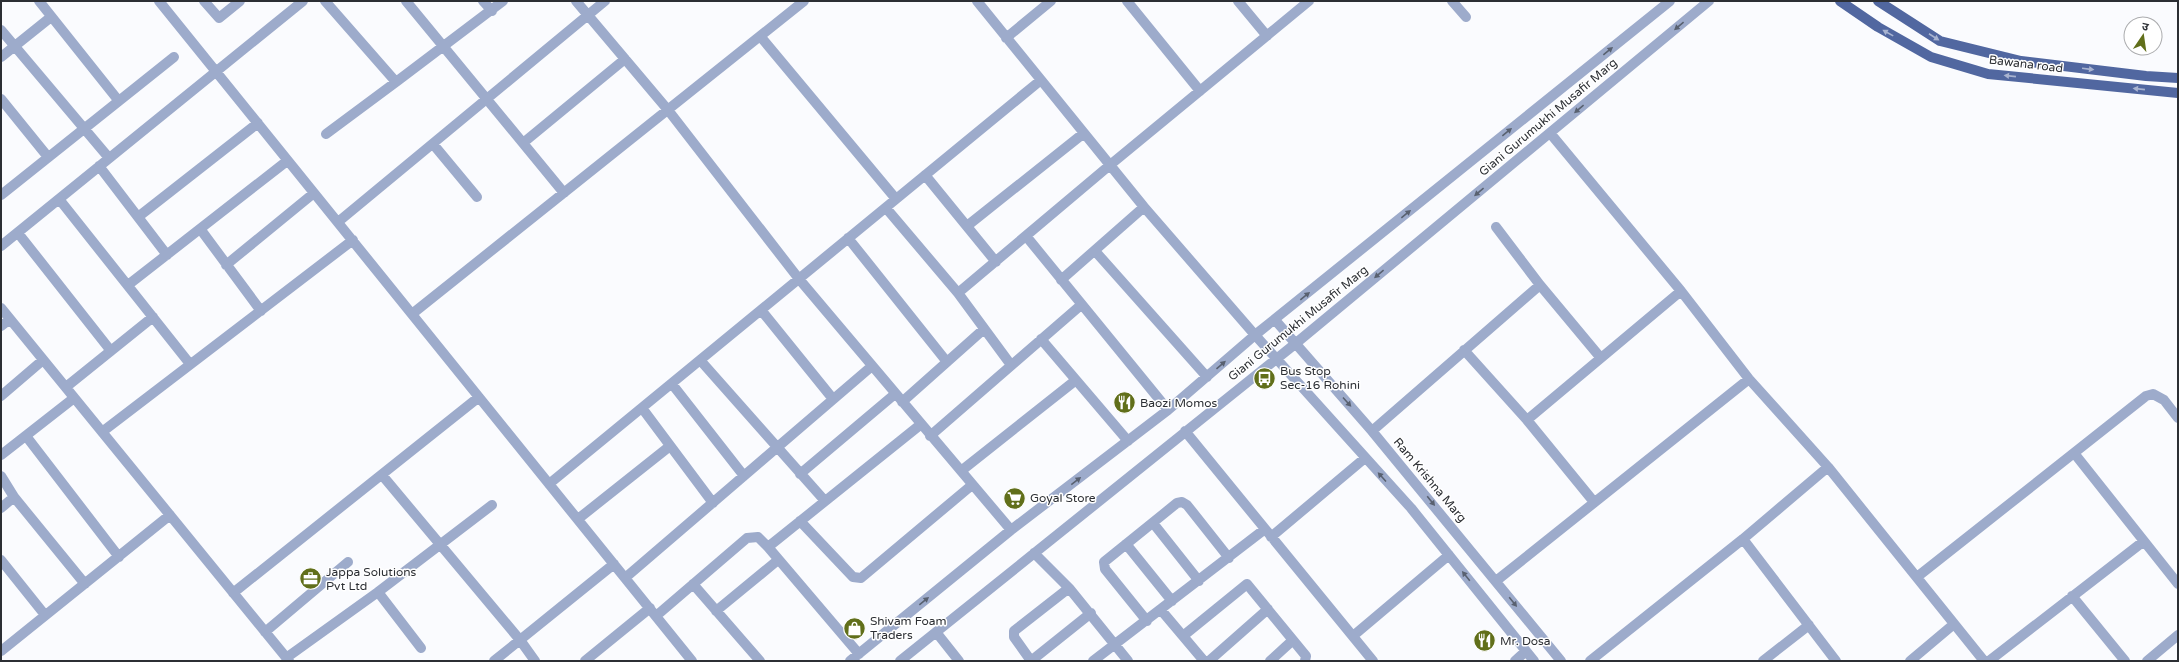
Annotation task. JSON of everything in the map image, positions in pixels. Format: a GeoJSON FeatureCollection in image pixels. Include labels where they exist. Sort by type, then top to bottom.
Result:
{"type":"FeatureCollection","features":[{"type":"Feature","properties":{"kind":"main road","name":"Bawana road"},"geometry":{"type":"LineString","coordinates":[[1840,1],[1878,28],[1931,57],[1988,74],[2178,92]]}},
{"type":"Feature","properties":{"kind":"main road","name":"Bawana road"},"geometry":{"type":"LineString","coordinates":[[1878,1],[1940,41],[2021,61],[2146,76],[2178,78]]}},
{"type":"Feature","properties":{"kind":"street"},"geometry":{"type":"LineString","coordinates":[[39,1],[118,100]]}},
{"type":"Feature","properties":{"kind":"street"},"geometry":{"type":"LineString","coordinates":[[159,1],[692,661]]}},
{"type":"Feature","properties":{"kind":"street"},"geometry":{"type":"LineString","coordinates":[[204,1],[219,18],[240,1]]}},
{"type":"Feature","properties":{"kind":"street"},"geometry":{"type":"LineString","coordinates":[[1,246],[303,1]]}},
{"type":"Feature","properties":{"kind":"street"},"geometry":{"type":"LineString","coordinates":[[324,1],[396,82]]}},
{"type":"Feature","properties":{"kind":"street"},"geometry":{"type":"LineString","coordinates":[[406,1],[564,193]]}},
{"type":"Feature","properties":{"kind":"street"},"geometry":{"type":"LineString","coordinates":[[483,1],[492,11]]}},
{"type":"Feature","properties":{"kind":"street"},"geometry":{"type":"LineString","coordinates":[[326,134],[445,47],[503,1]]}},
{"type":"Feature","properties":{"kind":"street"},"geometry":{"type":"LineString","coordinates":[[576,1],[668,110],[799,278],[920,425],[1011,530]]}},
{"type":"Feature","properties":{"kind":"street"},"geometry":{"type":"LineString","coordinates":[[338,222],[605,1]]}},
{"type":"Feature","properties":{"kind":"street"},"geometry":{"type":"LineString","coordinates":[[412,314],[804,1]]}},
{"type":"Feature","properties":{"kind":"street"},"geometry":{"type":"LineString","coordinates":[[977,1],[1144,207],[1276,359],[1411,508],[1534,661]]}},
{"type":"Feature","properties":{"kind":"street"},"geometry":{"type":"LineString","coordinates":[[1006,38],[1051,1]]}},
{"type":"Feature","properties":{"kind":"street"},"geometry":{"type":"LineString","coordinates":[[1127,1],[1200,91]]}},
{"type":"Feature","properties":{"kind":"street"},"geometry":{"type":"LineString","coordinates":[[1238,1],[1267,36]]}},
{"type":"Feature","properties":{"kind":"street"},"geometry":{"type":"LineString","coordinates":[[958,293],[1110,164],[1310,1]]}},
{"type":"Feature","properties":{"kind":"street"},"geometry":{"type":"LineString","coordinates":[[1452,1],[1466,17]]}},
{"type":"Feature","properties":{"kind":"street","name":"Giani Gurumukhi Musafir Marg"},"geometry":{"type":"LineString","coordinates":[[850,661],[1011,530],[1168,410],[1255,335],[1670,1]]}},
{"type":"Feature","properties":{"kind":"street","name":"Giani Gurumukhi Musafir Marg"},"geometry":{"type":"LineString","coordinates":[[900,661],[1185,430],[1295,344],[1709,1]]}},
{"type":"Feature","properties":{"kind":"street"},"geometry":{"type":"LineString","coordinates":[[1,57],[52,17]]}},
{"type":"Feature","properties":{"kind":"street"},"geometry":{"type":"LineString","coordinates":[[1,30],[13,47],[109,158]]}},
{"type":"Feature","properties":{"kind":"street"},"geometry":{"type":"LineString","coordinates":[[760,36],[896,199]]}},
{"type":"Feature","properties":{"kind":"street"},"geometry":{"type":"LineString","coordinates":[[1,195],[118,100],[174,57]]}},
{"type":"Feature","properties":{"kind":"street"},"geometry":{"type":"LineString","coordinates":[[523,143],[625,59]]}},
{"type":"Feature","properties":{"kind":"street"},"geometry":{"type":"LineString","coordinates":[[549,484],[1041,80]]}},
{"type":"Feature","properties":{"kind":"street"},"geometry":{"type":"LineString","coordinates":[[1,99],[48,156]]}},
{"type":"Feature","properties":{"kind":"street"},"geometry":{"type":"LineString","coordinates":[[138,217],[258,123]]}},
{"type":"Feature","properties":{"kind":"street"},"geometry":{"type":"LineString","coordinates":[[967,226],[1084,133]]}},
{"type":"Feature","properties":{"kind":"street"},"geometry":{"type":"LineString","coordinates":[[1550,133],[1681,291],[1749,379],[1828,467],[1984,661]]}},
{"type":"Feature","properties":{"kind":"street"},"geometry":{"type":"LineString","coordinates":[[433,144],[477,197]]}},
{"type":"Feature","properties":{"kind":"street"},"geometry":{"type":"LineString","coordinates":[[128,285],[201,230],[287,161]]}},
{"type":"Feature","properties":{"kind":"street"},"geometry":{"type":"LineString","coordinates":[[99,166],[167,255]]}},
{"type":"Feature","properties":{"kind":"street"},"geometry":{"type":"LineString","coordinates":[[925,175],[996,262]]}},
{"type":"Feature","properties":{"kind":"street"},"geometry":{"type":"LineString","coordinates":[[226,265],[314,193]]}},
{"type":"Feature","properties":{"kind":"street"},"geometry":{"type":"LineString","coordinates":[[58,199],[190,364]]}},
{"type":"Feature","properties":{"kind":"street"},"geometry":{"type":"LineString","coordinates":[[1061,280],[1144,207]]}},
{"type":"Feature","properties":{"kind":"street"},"geometry":{"type":"LineString","coordinates":[[886,208],[958,293],[1011,365]]}},
{"type":"Feature","properties":{"kind":"street"},"geometry":{"type":"LineString","coordinates":[[1496,227],[1540,285],[1600,357]]}},
{"type":"Feature","properties":{"kind":"street"},"geometry":{"type":"LineString","coordinates":[[201,230],[261,311]]}},
{"type":"Feature","properties":{"kind":"street"},"geometry":{"type":"LineString","coordinates":[[18,232],[111,351]]}},
{"type":"Feature","properties":{"kind":"street"},"geometry":{"type":"LineString","coordinates":[[1026,236],[1168,410]]}},
{"type":"Feature","properties":{"kind":"street"},"geometry":{"type":"LineString","coordinates":[[848,238],[947,362]]}},
{"type":"Feature","properties":{"kind":"street"},"geometry":{"type":"LineString","coordinates":[[102,432],[353,240]]}},
{"type":"Feature","properties":{"kind":"street"},"geometry":{"type":"LineString","coordinates":[[1095,250],[1207,377]]}},
{"type":"Feature","properties":{"kind":"street"},"geometry":{"type":"LineString","coordinates":[[1372,430],[1540,285]]}},
{"type":"Feature","properties":{"kind":"street"},"geometry":{"type":"LineString","coordinates":[[1527,420],[1600,357],[1681,291]]}},
{"type":"Feature","properties":{"kind":"street"},"geometry":{"type":"LineString","coordinates":[[930,436],[1081,305]]}},
{"type":"Feature","properties":{"kind":"street"},"geometry":{"type":"LineString","coordinates":[[1,308],[288,659],[492,505]]}},
{"type":"Feature","properties":{"kind":"street"},"geometry":{"type":"LineString","coordinates":[[761,310],[833,399]]}},
{"type":"Feature","properties":{"kind":"street"},"geometry":{"type":"LineString","coordinates":[[66,387],[153,317]]}},
{"type":"Feature","properties":{"kind":"street"},"geometry":{"type":"LineString","coordinates":[[1,326],[10,319]]}},
{"type":"Feature","properties":{"kind":"street","name":"Ram Krishna Marg"},"geometry":{"type":"LineString","coordinates":[[1274,320],[1372,430],[1561,661]]}},
{"type":"Feature","properties":{"kind":"street"},"geometry":{"type":"LineString","coordinates":[[800,474],[947,362],[984,329]]}},
{"type":"Feature","properties":{"kind":"street"},"geometry":{"type":"LineString","coordinates":[[1041,339],[1128,441]]}},
{"type":"Feature","properties":{"kind":"street"},"geometry":{"type":"LineString","coordinates":[[1464,350],[1527,420],[1594,502]]}},
{"type":"Feature","properties":{"kind":"street"},"geometry":{"type":"LineString","coordinates":[[1,396],[43,360]]}},
{"type":"Feature","properties":{"kind":"street"},"geometry":{"type":"LineString","coordinates":[[700,360],[825,501]]}},
{"type":"Feature","properties":{"kind":"street"},"geometry":{"type":"LineString","coordinates":[[625,578],[872,366]]}},
{"type":"Feature","properties":{"kind":"street"},"geometry":{"type":"LineString","coordinates":[[1496,581],[1749,379]]}},
{"type":"Feature","properties":{"kind":"street"},"geometry":{"type":"LineString","coordinates":[[961,471],[1076,380]]}},
{"type":"Feature","properties":{"kind":"street"},"geometry":{"type":"LineString","coordinates":[[672,384],[744,476]]}},
{"type":"Feature","properties":{"kind":"street"},"geometry":{"type":"LineString","coordinates":[[1917,577],[2146,396],[2153,394],[2164,400],[2178,418]]}},
{"type":"Feature","properties":{"kind":"street"},"geometry":{"type":"LineString","coordinates":[[233,593],[479,397]]}},
{"type":"Feature","properties":{"kind":"street"},"geometry":{"type":"LineString","coordinates":[[1,455],[74,398]]}},
{"type":"Feature","properties":{"kind":"street"},"geometry":{"type":"LineString","coordinates":[[642,408],[713,503]]}},
{"type":"Feature","properties":{"kind":"street"},"geometry":{"type":"LineString","coordinates":[[768,547],[920,425]]}},
{"type":"Feature","properties":{"kind":"street"},"geometry":{"type":"LineString","coordinates":[[1185,430],[1373,661]]}},
{"type":"Feature","properties":{"kind":"street"},"geometry":{"type":"LineString","coordinates":[[26,436],[119,557]]}},
{"type":"Feature","properties":{"kind":"street"},"geometry":{"type":"LineString","coordinates":[[578,519],[670,446]]}},
{"type":"Feature","properties":{"kind":"street"},"geometry":{"type":"LineString","coordinates":[[2074,452],[2178,584]]}},
{"type":"Feature","properties":{"kind":"street"},"geometry":{"type":"LineString","coordinates":[[1093,661],[1229,558],[1268,533],[1365,458]]}},
{"type":"Feature","properties":{"kind":"street"},"geometry":{"type":"LineString","coordinates":[[1590,661],[1743,539],[1828,467]]}},
{"type":"Feature","properties":{"kind":"street"},"geometry":{"type":"LineString","coordinates":[[382,474],[520,640],[535,661]]}},
{"type":"Feature","properties":{"kind":"street"},"geometry":{"type":"LineString","coordinates":[[1,476],[14,497],[85,584]]}},
{"type":"Feature","properties":{"kind":"street"},"geometry":{"type":"LineString","coordinates":[[800,521],[853,577],[861,578],[972,485]]}},
{"type":"Feature","properties":{"kind":"street"},"geometry":{"type":"LineString","coordinates":[[1,508],[14,497]]}},
{"type":"Feature","properties":{"kind":"street"},"geometry":{"type":"LineString","coordinates":[[1147,621],[1104,562],[1177,503],[1182,502],[1187,505],[1229,558]]}},
{"type":"Feature","properties":{"kind":"street"},"geometry":{"type":"LineString","coordinates":[[1,651],[170,515]]}},
{"type":"Feature","properties":{"kind":"street"},"geometry":{"type":"LineString","coordinates":[[1153,523],[1199,581]]}},
{"type":"Feature","properties":{"kind":"street"},"geometry":{"type":"LineString","coordinates":[[585,661],[693,584],[747,538],[758,537],[859,654]]}},
{"type":"Feature","properties":{"kind":"street"},"geometry":{"type":"LineString","coordinates":[[1743,539],[1836,661]]}},
{"type":"Feature","properties":{"kind":"street"},"geometry":{"type":"LineString","coordinates":[[1989,661],[2144,540]]}},
{"type":"Feature","properties":{"kind":"street"},"geometry":{"type":"LineString","coordinates":[[1126,544],[1172,601]]}},
{"type":"Feature","properties":{"kind":"street"},"geometry":{"type":"LineString","coordinates":[[1034,553],[1069,588],[1091,613],[1128,661]]}},
{"type":"Feature","properties":{"kind":"street"},"geometry":{"type":"LineString","coordinates":[[1352,636],[1449,555]]}},
{"type":"Feature","properties":{"kind":"street"},"geometry":{"type":"LineString","coordinates":[[716,611],[778,560]]}},
{"type":"Feature","properties":{"kind":"street"},"geometry":{"type":"LineString","coordinates":[[1,562],[45,616]]}},
{"type":"Feature","properties":{"kind":"street"},"geometry":{"type":"LineString","coordinates":[[265,632],[348,562]]}},
{"type":"Feature","properties":{"kind":"street"},"geometry":{"type":"LineString","coordinates":[[494,661],[614,564]]}},
{"type":"Feature","properties":{"kind":"street"},"geometry":{"type":"LineString","coordinates":[[693,584],[760,661]]}},
{"type":"Feature","properties":{"kind":"street"},"geometry":{"type":"LineString","coordinates":[[1183,636],[1247,584],[1294,640],[1306,656],[1305,661]]}},
{"type":"Feature","properties":{"kind":"street"},"geometry":{"type":"LineString","coordinates":[[1069,588],[1014,631],[1014,638],[1031,661],[1091,613]]}},
{"type":"Feature","properties":{"kind":"street"},"geometry":{"type":"LineString","coordinates":[[378,592],[421,648]]}},
{"type":"Feature","properties":{"kind":"street"},"geometry":{"type":"LineString","coordinates":[[2072,596],[2125,661]]}},
{"type":"Feature","properties":{"kind":"street"},"geometry":{"type":"LineString","coordinates":[[1161,610],[1202,660],[1268,609]]}},
{"type":"Feature","properties":{"kind":"street"},"geometry":{"type":"LineString","coordinates":[[1910,661],[1954,624]]}},
{"type":"Feature","properties":{"kind":"street"},"geometry":{"type":"LineString","coordinates":[[1763,661],[1808,625]]}},
{"type":"Feature","properties":{"kind":"street"},"geometry":{"type":"LineString","coordinates":[[936,632],[959,661]]}},
{"type":"Feature","properties":{"kind":"street"},"geometry":{"type":"LineString","coordinates":[[2147,661],[2178,635]]}},
{"type":"Feature","properties":{"kind":"street"},"geometry":{"type":"LineString","coordinates":[[1270,661],[1294,640]]}},
{"type":"Feature","properties":{"kind":"street"},"geometry":{"type":"LineString","coordinates":[[1515,661],[1526,651]]}},
{"type":"Feature","properties":{"kind":"place","name":"Bus Stop Sec-16 Rohini"},"geometry":{"type":"Point","coordinates":[1265,378]}},
{"type":"Feature","properties":{"kind":"place","name":"Baozi Momos"},"geometry":{"type":"Point","coordinates":[1124,403]}},
{"type":"Feature","properties":{"kind":"place","name":"Goyal Store"},"geometry":{"type":"Point","coordinates":[1014,498]}},
{"type":"Feature","properties":{"kind":"place","name":"Jappa Solutions Pvt Ltd"},"geometry":{"type":"Point","coordinates":[311,579]}},
{"type":"Feature","properties":{"kind":"place","name":"Shivam Foam Traders"},"geometry":{"type":"Point","coordinates":[855,628]}},
{"type":"Feature","properties":{"kind":"place","name":"Mr. Dosa"},"geometry":{"type":"Point","coordinates":[1484,641]}}]}
